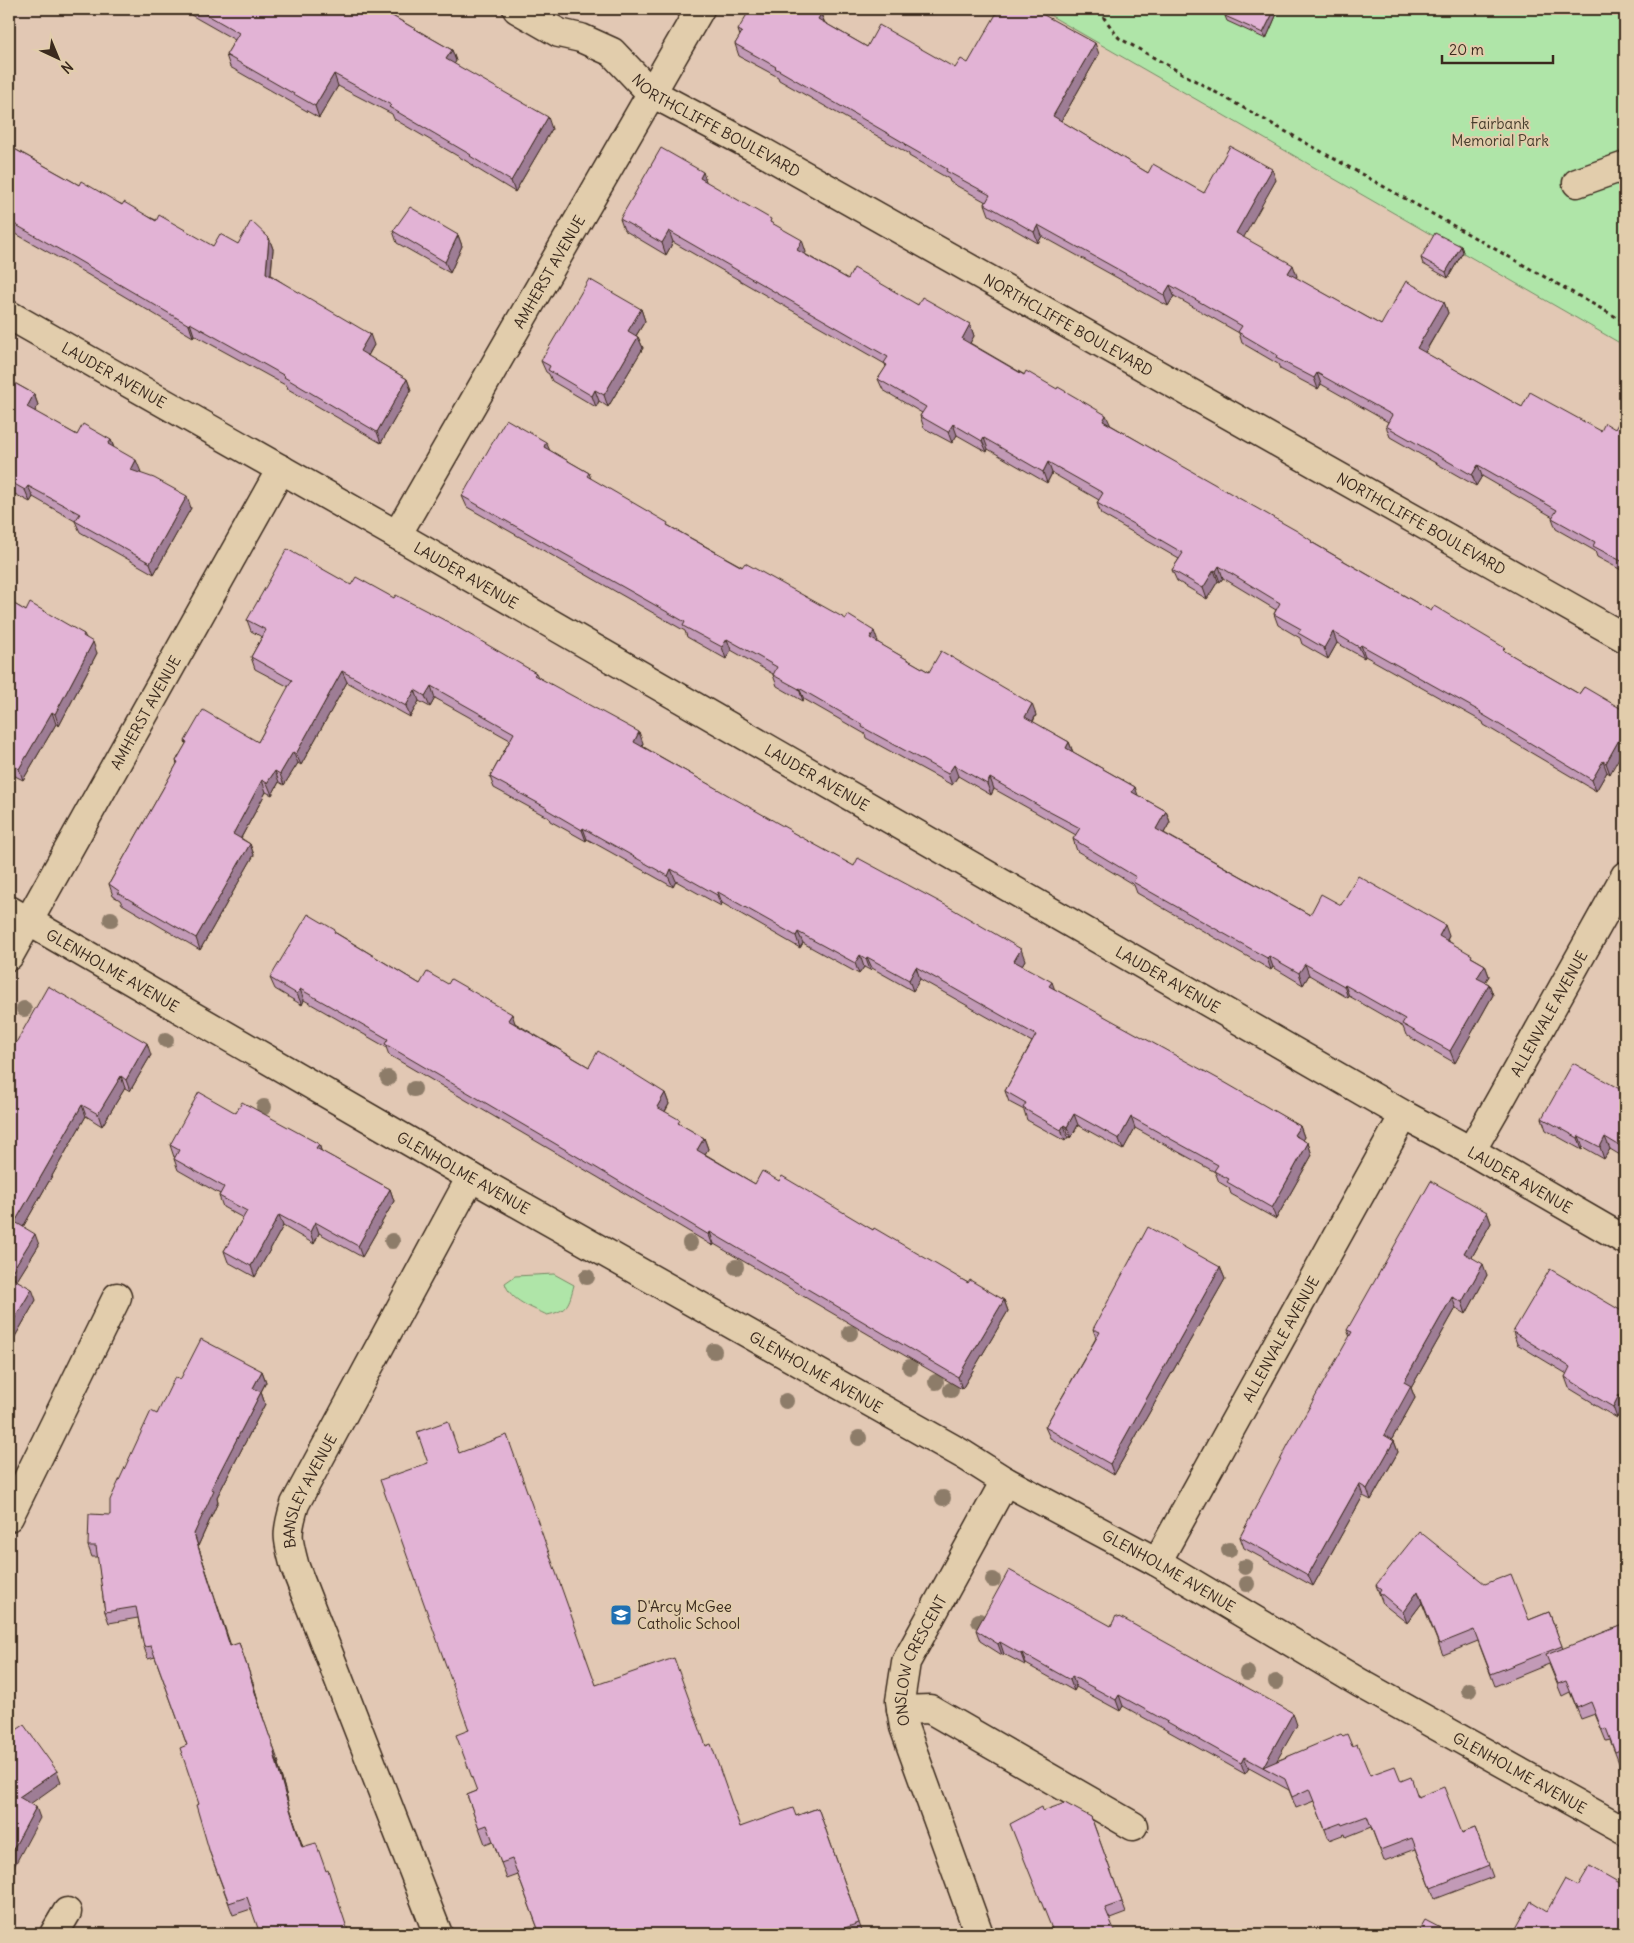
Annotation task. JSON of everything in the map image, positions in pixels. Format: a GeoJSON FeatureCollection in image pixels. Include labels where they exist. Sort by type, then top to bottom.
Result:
{"type":"FeatureCollection","features":[{"type":"Feature","properties":{"kind":"street","name":"NORTHCLIFFE BOULEVARD"},"geometry":{"type":"LineString","coordinates":[[517,9],[559,33],[580,38],[612,52],[650,92],[760,151],[1625,638]]}},
{"type":"Feature","properties":{"kind":"street","name":"AMHERST AVENUE"},"geometry":{"type":"LineString","coordinates":[[398,534],[650,92],[700,9]]}},
{"type":"Feature","properties":{"kind":"street"},"geometry":{"type":"LineString","coordinates":[[1577,183],[1625,166]]}},
{"type":"Feature","properties":{"kind":"street","name":"LAUDER AVENUE"},"geometry":{"type":"LineString","coordinates":[[9,315],[398,534],[1404,1115],[1471,1151],[1625,1240]]}},
{"type":"Feature","properties":{"kind":"street","name":"AMHERST AVENUE"},"geometry":{"type":"LineString","coordinates":[[9,956],[18,915],[281,469]]}},
{"type":"Feature","properties":{"kind":"street","name":"ALLENVALE AVENUE"},"geometry":{"type":"LineString","coordinates":[[1471,1151],[1625,876]]}},
{"type":"Feature","properties":{"kind":"street","name":"GLENHOLME AVENUE"},"geometry":{"type":"LineString","coordinates":[[18,915],[471,1177],[1005,1481],[1157,1562],[1360,1683],[1625,1831]]}},
{"type":"Feature","properties":{"kind":"street","name":"ALLENVALE AVENUE"},"geometry":{"type":"LineString","coordinates":[[1157,1562],[1404,1115]]}},
{"type":"Feature","properties":{"kind":"street","name":"BANSLEY AVENUE"},"geometry":{"type":"LineString","coordinates":[[438,1934],[295,1567],[288,1545],[288,1528],[295,1504],[471,1177]]}},
{"type":"Feature","properties":{"kind":"street"},"geometry":{"type":"LineString","coordinates":[[9,1517],[118,1297]]}},
{"type":"Feature","properties":{"kind":"street","name":"ONSLOW CRESCENT"},"geometry":{"type":"LineString","coordinates":[[979,1934],[904,1727],[901,1710],[902,1684],[906,1662],[1005,1481]]}},
{"type":"Feature","properties":{"kind":"street"},"geometry":{"type":"LineString","coordinates":[[901,1710],[930,1709],[1133,1826]]}},
{"type":"Feature","properties":{"kind":"path"},"geometry":{"type":"LineString","coordinates":[[1101,9],[1104,18],[1119,38],[1625,322]]}},
{"type":"Feature","properties":{"kind":"green space","name":"Fairbank Memorial Park"},"geometry":{"type":"Polygon","coordinates":[[[1039,9],[1625,9],[1625,346],[1039,9]]]}},
{"type":"Feature","properties":{"kind":"green space"},"geometry":{"type":"Polygon","coordinates":[[[554,1274],[574,1285],[566,1306],[559,1311],[547,1315],[517,1299],[512,1295],[505,1283],[515,1276],[554,1274]]]}},
{"type":"Feature","properties":{"kind":"building"},"geometry":{"type":"Polygon","coordinates":[[[197,9],[380,9],[452,50],[446,59],[548,117],[511,181],[389,107],[391,105],[334,74],[315,106],[226,55],[239,33],[197,9]]]}},
{"type":"Feature","properties":{"kind":"building"},"geometry":{"type":"Polygon","coordinates":[[[750,9],[812,9],[821,14],[818,19],[867,47],[879,25],[955,68],[961,59],[968,63],[999,9],[1033,9],[1095,43],[1053,116],[1148,173],[1153,164],[1204,193],[1230,146],[1272,169],[1236,233],[1293,265],[1288,273],[1381,325],[1406,281],[1444,302],[1417,348],[1522,407],[1530,392],[1601,431],[1605,423],[1615,429],[1619,422],[1625,426],[1625,563],[1593,546],[1595,542],[1552,518],[1557,510],[1478,465],[1472,475],[1386,426],[1392,415],[1317,373],[1314,378],[1276,358],[1277,355],[1238,332],[1242,326],[1170,285],[1164,295],[1038,225],[1034,232],[985,204],[990,195],[946,171],[947,169],[906,144],[735,44],[742,32],[738,30],[750,9]]]}},
{"type":"Feature","properties":{"kind":"building"},"geometry":{"type":"Polygon","coordinates":[[[1228,9],[1275,9],[1263,33],[1225,16],[1228,9]]]}},
{"type":"Feature","properties":{"kind":"building"},"geometry":{"type":"Polygon","coordinates":[[[9,146],[79,185],[81,181],[122,205],[124,202],[156,221],[159,215],[213,246],[220,234],[238,244],[251,221],[269,238],[266,273],[370,334],[360,351],[407,379],[377,432],[285,376],[190,323],[189,325],[9,221],[9,146]]]}},
{"type":"Feature","properties":{"kind":"building"},"geometry":{"type":"Polygon","coordinates":[[[661,148],[703,172],[700,178],[771,219],[770,222],[802,240],[797,250],[848,279],[854,268],[918,305],[922,297],[970,324],[962,339],[1024,375],[1026,371],[1057,389],[1058,387],[1106,415],[1103,421],[1297,531],[1311,542],[1431,611],[1434,606],[1505,648],[1503,650],[1579,694],[1584,687],[1625,711],[1625,729],[1606,763],[1603,761],[1592,780],[1481,712],[1361,645],[1359,647],[1333,632],[1324,648],[1298,633],[1301,629],[1274,614],[1280,603],[1219,566],[1216,571],[1214,570],[1203,588],[1172,570],[1183,553],[1097,503],[1103,493],[1048,462],[1043,472],[984,438],[982,441],[953,424],[948,432],[920,416],[926,407],[878,379],[887,365],[884,363],[888,357],[669,231],[662,243],[620,219],[661,148]]]}},
{"type":"Feature","properties":{"kind":"building"},"geometry":{"type":"Polygon","coordinates":[[[410,207],[458,235],[445,262],[393,231],[410,207]]]}},
{"type":"Feature","properties":{"kind":"building"},"geometry":{"type":"Polygon","coordinates":[[[1435,233],[1461,246],[1446,272],[1421,258],[1435,233]]]}},
{"type":"Feature","properties":{"kind":"building"},"geometry":{"type":"Polygon","coordinates":[[[589,279],[641,309],[628,331],[638,337],[604,395],[595,390],[592,396],[548,370],[550,366],[541,361],[589,279]]]}},
{"type":"Feature","properties":{"kind":"building"},"geometry":{"type":"Polygon","coordinates":[[[9,380],[34,394],[27,407],[77,435],[83,424],[111,440],[108,444],[136,460],[131,470],[154,478],[187,496],[150,563],[75,521],[80,514],[28,486],[25,490],[9,481],[9,380]]]}},
{"type":"Feature","properties":{"kind":"building"},"geometry":{"type":"Polygon","coordinates":[[[506,419],[546,442],[544,447],[589,473],[587,476],[668,523],[667,525],[742,567],[745,563],[846,619],[848,615],[874,631],[870,638],[929,672],[941,651],[1032,704],[1025,717],[1069,742],[1066,748],[1135,787],[1132,792],[1166,811],[1156,829],[1310,915],[1321,894],[1341,905],[1358,876],[1445,925],[1439,936],[1472,955],[1471,957],[1485,965],[1477,978],[1489,984],[1450,1051],[1402,1024],[1405,1019],[1345,985],[1305,964],[1299,973],[1269,956],[1267,958],[1133,882],[1136,877],[1073,839],[1080,828],[990,778],[987,784],[954,765],[948,774],[773,675],[777,667],[727,639],[722,647],[683,626],[685,622],[462,496],[506,419]]]}},
{"type":"Feature","properties":{"kind":"building"},"geometry":{"type":"Polygon","coordinates":[[[287,549],[351,585],[356,577],[394,598],[396,595],[450,623],[536,673],[534,675],[639,732],[634,742],[790,831],[854,866],[858,858],[949,907],[1021,949],[1014,961],[1052,982],[1049,986],[1300,1126],[1294,1135],[1308,1143],[1272,1208],[1227,1182],[1229,1179],[1214,1171],[1218,1165],[1131,1117],[1119,1139],[1074,1114],[1067,1127],[1064,1125],[1061,1130],[1023,1108],[1026,1103],[1005,1091],[1036,1035],[916,967],[909,980],[867,957],[866,959],[860,955],[855,963],[798,932],[796,936],[718,892],[717,895],[671,869],[668,876],[583,828],[582,830],[547,808],[490,777],[514,733],[431,686],[425,696],[415,690],[406,706],[342,671],[296,754],[293,752],[280,774],[275,771],[267,783],[262,780],[233,834],[250,844],[196,938],[118,893],[119,891],[109,884],[178,762],[176,761],[187,742],[185,741],[203,710],[258,742],[292,680],[251,657],[266,630],[247,620],[287,549]]]}},
{"type":"Feature","properties":{"kind":"building"},"geometry":{"type":"Polygon","coordinates":[[[9,601],[26,611],[30,603],[84,634],[83,636],[93,642],[55,714],[52,712],[19,769],[11,764],[9,768],[9,601]]]}},
{"type":"Feature","properties":{"kind":"building"},"geometry":{"type":"Polygon","coordinates":[[[308,914],[420,984],[427,972],[448,984],[451,979],[512,1014],[508,1020],[589,1067],[598,1051],[665,1093],[657,1107],[680,1120],[678,1123],[704,1138],[697,1150],[755,1184],[762,1171],[779,1181],[782,1176],[873,1230],[874,1228],[968,1283],[970,1280],[1004,1300],[958,1377],[710,1232],[709,1235],[385,1044],[388,1039],[300,989],[297,994],[270,978],[308,914]]]}},
{"type":"Feature","properties":{"kind":"building"},"geometry":{"type":"Polygon","coordinates":[[[48,986],[147,1043],[126,1080],[121,1076],[98,1114],[82,1105],[15,1222],[35,1234],[9,1276],[9,1055],[48,986]]]}},
{"type":"Feature","properties":{"kind":"building"},"geometry":{"type":"Polygon","coordinates":[[[1573,1063],[1625,1092],[1625,1149],[1605,1137],[1600,1147],[1579,1136],[1578,1138],[1542,1118],[1573,1063]]]}},
{"type":"Feature","properties":{"kind":"building"},"geometry":{"type":"Polygon","coordinates":[[[199,1092],[236,1113],[242,1102],[319,1144],[316,1148],[390,1189],[358,1246],[315,1222],[310,1232],[279,1215],[251,1266],[224,1251],[247,1211],[219,1196],[224,1187],[174,1159],[179,1150],[170,1145],[199,1092]]]}},
{"type":"Feature","properties":{"kind":"building"},"geometry":{"type":"Polygon","coordinates":[[[1431,1181],[1487,1212],[1464,1253],[1483,1264],[1462,1302],[1452,1297],[1404,1382],[1411,1386],[1384,1435],[1394,1441],[1367,1489],[1359,1484],[1308,1575],[1240,1537],[1288,1445],[1352,1332],[1347,1330],[1431,1181]]]}},
{"type":"Feature","properties":{"kind":"building"},"geometry":{"type":"Polygon","coordinates":[[[1148,1227],[1220,1267],[1110,1464],[1045,1427],[1100,1332],[1093,1329],[1148,1227]]]}},
{"type":"Feature","properties":{"kind":"building"},"geometry":{"type":"Polygon","coordinates":[[[1550,1269],[1625,1313],[1625,1399],[1619,1395],[1613,1407],[1565,1377],[1570,1367],[1513,1332],[1550,1269]]]}},
{"type":"Feature","properties":{"kind":"building"},"geometry":{"type":"Polygon","coordinates":[[[9,1276],[32,1289],[9,1328],[9,1276]]]}},
{"type":"Feature","properties":{"kind":"building"},"geometry":{"type":"Polygon","coordinates":[[[201,1339],[262,1371],[253,1388],[261,1392],[211,1489],[214,1490],[194,1534],[230,1646],[239,1643],[275,1752],[285,1794],[302,1847],[316,1843],[326,1871],[328,1870],[349,1934],[260,1934],[247,1897],[229,1903],[210,1853],[196,1805],[199,1804],[180,1748],[187,1745],[151,1646],[144,1647],[136,1607],[105,1612],[96,1546],[88,1546],[89,1514],[110,1515],[110,1500],[151,1411],[157,1414],[175,1377],[180,1380],[201,1339]]]}},
{"type":"Feature","properties":{"kind":"building"},"geometry":{"type":"Polygon","coordinates":[[[448,1421],[459,1453],[507,1435],[596,1685],[674,1658],[706,1746],[711,1744],[740,1827],[793,1808],[796,1816],[818,1808],[859,1923],[836,1931],[837,1934],[540,1934],[512,1859],[501,1863],[487,1825],[479,1828],[467,1795],[477,1791],[456,1735],[469,1730],[380,1480],[428,1463],[417,1432],[448,1421]]]}},
{"type":"Feature","properties":{"kind":"building"},"geometry":{"type":"Polygon","coordinates":[[[1419,1531],[1485,1584],[1511,1574],[1529,1620],[1549,1612],[1562,1646],[1491,1674],[1474,1630],[1439,1644],[1418,1591],[1403,1612],[1379,1592],[1381,1589],[1376,1585],[1419,1531]]]}},
{"type":"Feature","properties":{"kind":"building"},"geometry":{"type":"Polygon","coordinates":[[[1009,1570],[1111,1626],[1116,1616],[1120,1617],[1293,1713],[1263,1767],[1341,1734],[1343,1736],[1347,1734],[1352,1746],[1357,1744],[1370,1775],[1395,1766],[1401,1781],[1411,1777],[1418,1797],[1444,1787],[1462,1833],[1475,1828],[1489,1865],[1431,1888],[1412,1838],[1380,1850],[1367,1816],[1325,1829],[1309,1789],[1292,1797],[1285,1779],[1244,1757],[1241,1763],[1119,1695],[1116,1700],[1072,1676],[1070,1680],[1000,1642],[998,1644],[976,1630],[1009,1570]]]}},
{"type":"Feature","properties":{"kind":"building"},"geometry":{"type":"Polygon","coordinates":[[[1625,1624],[1625,1748],[1615,1752],[1606,1728],[1602,1730],[1591,1702],[1577,1708],[1566,1681],[1558,1684],[1546,1655],[1625,1624]]]}},
{"type":"Feature","properties":{"kind":"building"},"geometry":{"type":"Polygon","coordinates":[[[24,1725],[57,1771],[19,1797],[36,1807],[9,1857],[9,1735],[24,1725]]]}},
{"type":"Feature","properties":{"kind":"building"},"geometry":{"type":"Polygon","coordinates":[[[1065,1803],[1091,1817],[1122,1902],[1105,1908],[1116,1934],[1054,1934],[1010,1824],[1042,1807],[1043,1811],[1065,1803]]]}},
{"type":"Feature","properties":{"kind":"building"},"geometry":{"type":"Polygon","coordinates":[[[1590,1866],[1625,1886],[1625,1924],[1619,1934],[1513,1934],[1531,1901],[1547,1911],[1565,1879],[1578,1886],[1590,1866]]]}},
{"type":"Feature","properties":{"kind":"building"},"geometry":{"type":"Polygon","coordinates":[[[1425,1920],[1452,1934],[1417,1934],[1425,1920]]]}},
{"type":"Feature","properties":{"kind":"place","name":"D'Arcy McGee Catholic School"},"geometry":{"type":"Point","coordinates":[621,1615]}}]}
